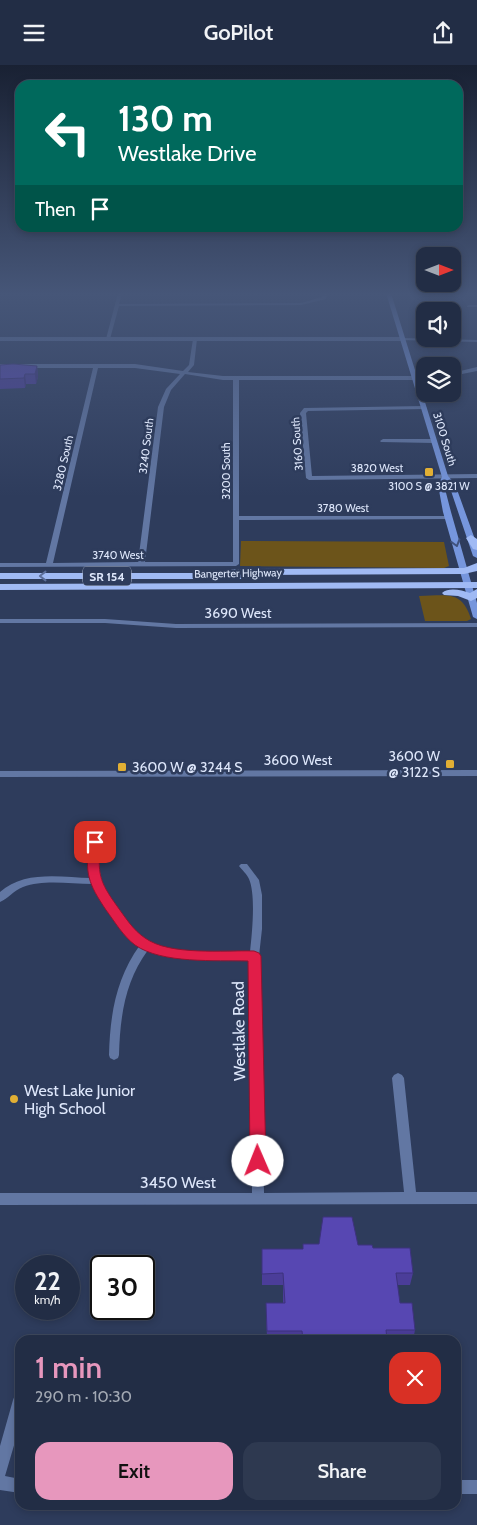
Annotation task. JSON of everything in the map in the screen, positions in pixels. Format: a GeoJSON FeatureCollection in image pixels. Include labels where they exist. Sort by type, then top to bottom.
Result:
{"type":"FeatureCollection","features":[{"type":"Feature","properties":{"kind":"highway"},"geometry":{"type":"LineString","coordinates":[[291,585],[306,589],[460,593],[470,584],[471,570],[477,566]]}},
{"type":"Feature","properties":{"kind":"highway","name":"Bangerter Highway"},"geometry":{"type":"LineString","coordinates":[[0,576],[214,576],[470,584],[477,576]]}},
{"type":"Feature","properties":{"kind":"highway"},"geometry":{"type":"LineString","coordinates":[[65,587],[82,582],[193,581],[214,576]]}},
{"type":"Feature","properties":{"kind":"highway","name":"Bangerter Highway"},"geometry":{"type":"LineString","coordinates":[[0,587],[291,585]]}},
{"type":"Feature","properties":{"kind":"main road","name":"3100 South"},"geometry":{"type":"LineString","coordinates":[[409,361],[445,477],[452,484],[474,542],[477,556]]}},
{"type":"Feature","properties":{"kind":"main road","name":"3100 South"},"geometry":{"type":"LineString","coordinates":[[445,477],[442,485],[449,518],[470,584],[477,617]]}},
{"type":"Feature","properties":{"kind":"street","name":"3240 South"},"geometry":{"type":"LineString","coordinates":[[141,565],[161,407],[169,389],[185,373],[192,361]]}},
{"type":"Feature","properties":{"kind":"street"},"geometry":{"type":"LineString","coordinates":[[0,366],[142,366],[209,377],[236,378],[415,378]]}},
{"type":"Feature","properties":{"kind":"street","name":"3280 South"},"geometry":{"type":"LineString","coordinates":[[48,565],[96,366]]}},
{"type":"Feature","properties":{"kind":"street"},"geometry":{"type":"LineString","coordinates":[[461,373],[477,369]]}},
{"type":"Feature","properties":{"kind":"street","name":"3200 South"},"geometry":{"type":"LineString","coordinates":[[236,378],[236,564]]}},
{"type":"Feature","properties":{"kind":"street","name":"3160 South"},"geometry":{"type":"LineString","coordinates":[[309,478],[304,413],[306,409],[424,408]]}},
{"type":"Feature","properties":{"kind":"street"},"geometry":{"type":"LineString","coordinates":[[383,441],[434,441]]}},
{"type":"Feature","properties":{"kind":"street","name":"3820 West"},"geometry":{"type":"LineString","coordinates":[[309,478],[477,476]]}},
{"type":"Feature","properties":{"kind":"street","name":"3780 West"},"geometry":{"type":"LineString","coordinates":[[236,518],[449,518]]}},
{"type":"Feature","properties":{"kind":"street","name":"3740 West"},"geometry":{"type":"LineString","coordinates":[[0,565],[236,564]]}},
{"type":"Feature","properties":{"kind":"street","name":"3690 West"},"geometry":{"type":"LineString","coordinates":[[0,621],[105,621],[176,626],[477,625]]}},
{"type":"Feature","properties":{"kind":"street","name":"3600 West"},"geometry":{"type":"LineString","coordinates":[[0,775],[477,773]]}},
{"type":"Feature","properties":{"kind":"street"},"geometry":{"type":"LineString","coordinates":[[95,842],[92,866],[95,881],[125,926],[146,945],[163,951],[191,956],[254,956]]}},
{"type":"Feature","properties":{"kind":"street","name":"Westlake Road"},"geometry":{"type":"LineString","coordinates":[[244,867],[254,880],[256,886],[256,943],[254,956],[258,1198]]}},
{"type":"Feature","properties":{"kind":"street"},"geometry":{"type":"LineString","coordinates":[[0,898],[9,889],[29,882],[95,881]]}},
{"type":"Feature","properties":{"kind":"street"},"geometry":{"type":"LineString","coordinates":[[114,1055],[114,1028],[126,976],[133,962],[146,945]]}},
{"type":"Feature","properties":{"kind":"street"},"geometry":{"type":"LineString","coordinates":[[398,1078],[411,1198]]}},
{"type":"Feature","properties":{"kind":"street","name":"3450 West"},"geometry":{"type":"LineString","coordinates":[[0,1199],[477,1198]]}},
{"type":"Feature","properties":{"kind":"street"},"geometry":{"type":"LineString","coordinates":[[0,1471],[15,1418]]}},
{"type":"Feature","properties":{"kind":"street"},"geometry":{"type":"LineString","coordinates":[[0,1483],[15,1485]]}},
{"type":"Feature","properties":{"kind":"street"},"geometry":{"type":"LineString","coordinates":[[461,1487],[477,1487]]}},
{"type":"Feature","properties":{"kind":"shaded area"},"geometry":{"type":"Polygon","coordinates":[[[241,541],[444,542],[449,566],[444,568],[240,566],[241,541]]]}},
{"type":"Feature","properties":{"kind":"shaded area"},"geometry":{"type":"Polygon","coordinates":[[[419,596],[451,596],[463,603],[471,619],[467,621],[425,621],[419,596]]]}},
{"type":"Feature","properties":{"kind":"building"},"geometry":{"type":"Polygon","coordinates":[[[0,365],[37,366],[35,374],[25,374],[24,378],[0,379],[0,365]]]}},
{"type":"Feature","properties":{"kind":"building"},"geometry":{"type":"Polygon","coordinates":[[[323,1217],[352,1217],[358,1245],[372,1245],[373,1248],[410,1248],[413,1273],[396,1273],[400,1303],[412,1303],[415,1330],[386,1330],[387,1335],[302,1335],[302,1331],[267,1331],[266,1303],[285,1303],[283,1273],[262,1274],[262,1249],[303,1249],[303,1244],[319,1244],[323,1217]]]}},
{"type":"Feature","properties":{"kind":"place","name":"3100 S @ 3821 W"},"geometry":{"type":"Point","coordinates":[429,472]}},
{"type":"Feature","properties":{"kind":"place","name":"3600 W @ 3122 S"},"geometry":{"type":"Point","coordinates":[450,764]}},
{"type":"Feature","properties":{"kind":"place","name":"3600 W @ 3244 S"},"geometry":{"type":"Point","coordinates":[122,767]}},
{"type":"Feature","properties":{"kind":"place","name":"West Lake Junior High School"},"geometry":{"type":"Point","coordinates":[14,1099]}},
{"type":"Feature","properties":{"kind":"route"},"geometry":{"type":"LineString","coordinates":[[95,842],[92,866],[98,888],[125,926],[138,940],[163,951],[191,956],[254,956],[258,1161]]}}]}
